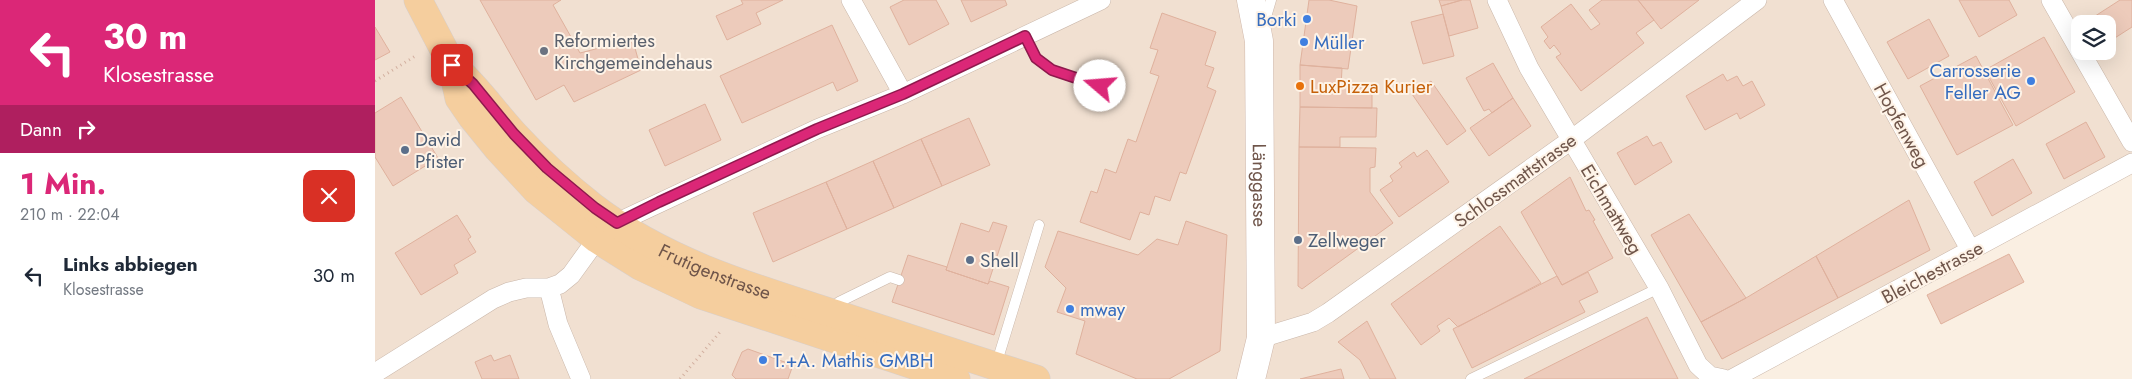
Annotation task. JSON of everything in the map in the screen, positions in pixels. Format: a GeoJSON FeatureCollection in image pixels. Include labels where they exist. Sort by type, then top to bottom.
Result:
{"type":"FeatureCollection","features":[{"type":"Feature","properties":{"kind":"main road","name":"Frutigenstrasse"},"geometry":{"type":"LineString","coordinates":[[418,0],[445,53],[514,134],[547,168],[588,202],[607,231],[640,266],[701,295],[956,379]]}},
{"type":"Feature","properties":{"kind":"main road","name":"Frutigenstrasse"},"geometry":{"type":"LineString","coordinates":[[607,231],[642,239],[695,266],[744,285],[829,312],[993,372],[1037,379]]}},
{"type":"Feature","properties":{"kind":"street"},"geometry":{"type":"LineString","coordinates":[[851,0],[903,94]]}},
{"type":"Feature","properties":{"kind":"street"},"geometry":{"type":"LineString","coordinates":[[375,373],[493,299],[509,292],[526,288],[549,288],[560,284],[571,275],[607,231],[659,202],[817,129],[903,94],[1101,0]]}},
{"type":"Feature","properties":{"kind":"street","name":"Länggasse"},"geometry":{"type":"LineString","coordinates":[[1250,377],[1261,338],[1259,41],[1251,0]]}},
{"type":"Feature","properties":{"kind":"street","name":"Eichmattweg"},"geometry":{"type":"LineString","coordinates":[[1497,0],[1529,68],[1659,288],[1698,365],[1710,376],[1724,379]]}},
{"type":"Feature","properties":{"kind":"street","name":"Schlossmattstrasse"},"geometry":{"type":"LineString","coordinates":[[1261,338],[1313,322],[1328,313],[1571,140],[1757,0]]}},
{"type":"Feature","properties":{"kind":"street","name":"Hopfenweg"},"geometry":{"type":"LineString","coordinates":[[1833,0],[1971,251]]}},
{"type":"Feature","properties":{"kind":"street"},"geometry":{"type":"LineString","coordinates":[[2051,0],[2071,35]]}},
{"type":"Feature","properties":{"kind":"street"},"geometry":{"type":"LineString","coordinates":[[2085,60],[2132,142]]}},
{"type":"Feature","properties":{"kind":"street","name":"Bleichestrasse"},"geometry":{"type":"LineString","coordinates":[[1732,379],[2132,163]]}},
{"type":"Feature","properties":{"kind":"street"},"geometry":{"type":"LineString","coordinates":[[549,288],[558,324],[581,379]]}},
{"type":"Feature","properties":{"kind":"lane"},"geometry":{"type":"LineString","coordinates":[[1259,41],[1271,0]]}},
{"type":"Feature","properties":{"kind":"lane"},"geometry":{"type":"LineString","coordinates":[[1025,36],[1036,58],[1052,70],[1100,86]]}},
{"type":"Feature","properties":{"kind":"lane"},"geometry":{"type":"LineString","coordinates":[[993,372],[1007,313],[1039,225]]}},
{"type":"Feature","properties":{"kind":"lane"},"geometry":{"type":"LineString","coordinates":[[829,312],[839,302],[890,277],[899,280]]}},
{"type":"Feature","properties":{"kind":"lane"},"geometry":{"type":"LineString","coordinates":[[1471,379],[1659,288]]}},
{"type":"Feature","properties":{"kind":"path"},"geometry":{"type":"LineString","coordinates":[[375,81],[445,53]]}},
{"type":"Feature","properties":{"kind":"path"},"geometry":{"type":"LineString","coordinates":[[679,379],[719,332]]}},
{"type":"Feature","properties":{"kind":"shaded area"},"geometry":{"type":"Polygon","coordinates":[[[375,0],[2132,0],[2132,163],[1732,379],[375,379],[375,0]]]}},
{"type":"Feature","properties":{"kind":"building","name":"Reformiertes Kirchgemeindehaus"},"geometry":{"type":"Polygon","coordinates":[[[480,0],[561,0],[553,5],[580,53],[630,40],[635,48],[641,70],[574,102],[564,85],[536,100],[480,0]]]}},
{"type":"Feature","properties":{"kind":"building"},"geometry":{"type":"Polygon","coordinates":[[[741,0],[783,0],[756,13],[761,24],[727,40],[716,16],[743,4],[741,0]]]}},
{"type":"Feature","properties":{"kind":"building"},"geometry":{"type":"Polygon","coordinates":[[[904,0],[936,0],[949,24],[909,45],[890,7],[904,0]]]}},
{"type":"Feature","properties":{"kind":"building"},"geometry":{"type":"Polygon","coordinates":[[[961,0],[1005,0],[1007,5],[971,22],[961,0]]]}},
{"type":"Feature","properties":{"kind":"building"},"geometry":{"type":"Polygon","coordinates":[[[1309,0],[1329,0],[1357,6],[1348,69],[1300,65],[1309,0]]]}},
{"type":"Feature","properties":{"kind":"building"},"geometry":{"type":"Polygon","coordinates":[[[1439,0],[1462,0],[1441,6],[1439,0]]]}},
{"type":"Feature","properties":{"kind":"building"},"geometry":{"type":"Polygon","coordinates":[[[1462,0],[1470,0],[1478,28],[1449,36],[1441,6],[1462,0]]]}},
{"type":"Feature","properties":{"kind":"building"},"geometry":{"type":"Polygon","coordinates":[[[1602,0],[1638,0],[1654,20],[1636,33],[1644,43],[1581,91],[1556,57],[1561,54],[1554,45],[1550,49],[1544,41],[1548,37],[1541,27],[1571,4],[1591,30],[1600,24],[1589,10],[1602,0]]]}},
{"type":"Feature","properties":{"kind":"building"},"geometry":{"type":"Polygon","coordinates":[[[1638,0],[1699,0],[1661,29],[1638,0]]]}},
{"type":"Feature","properties":{"kind":"building"},"geometry":{"type":"Polygon","coordinates":[[[1959,0],[2009,0],[2017,15],[1979,37],[1959,0]]]}},
{"type":"Feature","properties":{"kind":"building"},"geometry":{"type":"Polygon","coordinates":[[[2120,0],[2132,0],[2132,27],[2116,37],[2116,15],[2097,15],[2120,0]]]}},
{"type":"Feature","properties":{"kind":"building"},"geometry":{"type":"Polygon","coordinates":[[[1162,13],[1216,32],[1205,65],[1214,68],[1207,87],[1216,91],[1186,174],[1180,172],[1170,201],[1155,196],[1149,215],[1140,212],[1130,240],[1080,222],[1091,191],[1097,193],[1105,169],[1116,173],[1128,139],[1136,142],[1159,76],[1150,73],[1158,50],[1150,48],[1162,13]]]}},
{"type":"Feature","properties":{"kind":"building"},"geometry":{"type":"Polygon","coordinates":[[[1443,14],[1454,56],[1423,64],[1411,22],[1443,14]]]}},
{"type":"Feature","properties":{"kind":"building"},"geometry":{"type":"Polygon","coordinates":[[[1929,19],[1949,56],[1908,79],[1887,42],[1929,19]]]}},
{"type":"Feature","properties":{"kind":"building"},"geometry":{"type":"Polygon","coordinates":[[[832,25],[858,81],[837,91],[833,82],[742,123],[720,76],[832,25]]]}},
{"type":"Feature","properties":{"kind":"building"},"geometry":{"type":"Polygon","coordinates":[[[375,27],[390,52],[375,60],[375,27]]]}},
{"type":"Feature","properties":{"kind":"building"},"geometry":{"type":"Polygon","coordinates":[[[2044,37],[2075,92],[2016,126],[1985,70],[2044,37]]]}},
{"type":"Feature","properties":{"kind":"building"},"geometry":{"type":"Polygon","coordinates":[[[1976,56],[2013,125],[1957,155],[1920,86],[1976,56]]]}},
{"type":"Feature","properties":{"kind":"building"},"geometry":{"type":"Polygon","coordinates":[[[1493,63],[1513,98],[1492,113],[1489,109],[1484,111],[1466,78],[1493,63]]]}},
{"type":"Feature","properties":{"kind":"building"},"geometry":{"type":"Polygon","coordinates":[[[1300,65],[1342,68],[1341,87],[1372,87],[1372,108],[1300,107],[1300,65]]]}},
{"type":"Feature","properties":{"kind":"building"},"geometry":{"type":"Polygon","coordinates":[[[1723,74],[1727,81],[1737,76],[1743,86],[1752,81],[1765,105],[1740,119],[1737,113],[1705,130],[1686,96],[1723,74]]]}},
{"type":"Feature","properties":{"kind":"building"},"geometry":{"type":"Polygon","coordinates":[[[1431,81],[1466,131],[1447,145],[1412,94],[1431,81]]]}},
{"type":"Feature","properties":{"kind":"building"},"geometry":{"type":"Polygon","coordinates":[[[401,97],[438,158],[393,186],[375,157],[375,113],[401,97]]]}},
{"type":"Feature","properties":{"kind":"building"},"geometry":{"type":"Polygon","coordinates":[[[1513,98],[1531,126],[1489,156],[1470,128],[1513,98]]]}},
{"type":"Feature","properties":{"kind":"building"},"geometry":{"type":"Polygon","coordinates":[[[705,104],[721,140],[665,166],[649,130],[705,104]]]}},
{"type":"Feature","properties":{"kind":"building"},"geometry":{"type":"Polygon","coordinates":[[[1300,107],[1377,108],[1376,137],[1340,137],[1340,147],[1299,147],[1300,107]]]}},
{"type":"Feature","properties":{"kind":"building"},"geometry":{"type":"Polygon","coordinates":[[[969,118],[990,165],[942,186],[921,139],[969,118]]]}},
{"type":"Feature","properties":{"kind":"building"},"geometry":{"type":"Polygon","coordinates":[[[2086,122],[2105,157],[2064,179],[2046,144],[2086,122]]]}},
{"type":"Feature","properties":{"kind":"building"},"geometry":{"type":"Polygon","coordinates":[[[1647,136],[1653,146],[1661,142],[1672,162],[1635,185],[1617,153],[1647,136]]]}},
{"type":"Feature","properties":{"kind":"building"},"geometry":{"type":"Polygon","coordinates":[[[921,139],[942,186],[894,208],[873,161],[921,139]]]}},
{"type":"Feature","properties":{"kind":"building"},"geometry":{"type":"Polygon","coordinates":[[[1299,147],[1376,148],[1375,167],[1370,168],[1370,192],[1393,223],[1302,289],[1298,286],[1299,147]]]}},
{"type":"Feature","properties":{"kind":"building"},"geometry":{"type":"Polygon","coordinates":[[[1427,150],[1449,182],[1399,217],[1380,190],[1393,181],[1390,176],[1402,167],[1399,163],[1414,152],[1417,157],[1427,150]]]}},
{"type":"Feature","properties":{"kind":"building"},"geometry":{"type":"Polygon","coordinates":[[[2013,159],[2032,193],[1992,216],[1974,182],[2013,159]]]}},
{"type":"Feature","properties":{"kind":"building"},"geometry":{"type":"Polygon","coordinates":[[[873,161],[894,208],[847,229],[826,182],[873,161]]]}},
{"type":"Feature","properties":{"kind":"building"},"geometry":{"type":"Polygon","coordinates":[[[1570,177],[1586,211],[1589,210],[1595,220],[1593,221],[1613,258],[1562,285],[1521,212],[1570,177]]]}},
{"type":"Feature","properties":{"kind":"building"},"geometry":{"type":"Polygon","coordinates":[[[826,182],[847,229],[773,262],[753,213],[826,182]]]}},
{"type":"Feature","properties":{"kind":"building"},"geometry":{"type":"Polygon","coordinates":[[[1909,200],[1930,250],[1838,298],[1816,256],[1909,200]]]}},
{"type":"Feature","properties":{"kind":"building"},"geometry":{"type":"Polygon","coordinates":[[[1689,214],[1746,298],[1701,322],[1651,235],[1689,214]]]}},
{"type":"Feature","properties":{"kind":"building"},"geometry":{"type":"Polygon","coordinates":[[[457,215],[471,237],[468,239],[476,252],[454,265],[458,273],[421,295],[395,253],[457,215]]]}},
{"type":"Feature","properties":{"kind":"building"},"geometry":{"type":"Polygon","coordinates":[[[1186,221],[1227,235],[1220,351],[1169,379],[1137,379],[1076,354],[1085,321],[1057,312],[1066,288],[1045,267],[1058,231],[1138,255],[1157,239],[1178,245],[1186,221]]]}},
{"type":"Feature","properties":{"kind":"building"},"geometry":{"type":"Polygon","coordinates":[[[993,222],[1007,226],[988,284],[946,270],[961,223],[989,232],[993,222]]]}},
{"type":"Feature","properties":{"kind":"building"},"geometry":{"type":"Polygon","coordinates":[[[1500,226],[1541,283],[1458,327],[1449,318],[1437,326],[1440,331],[1421,345],[1391,304],[1500,226]]]}},
{"type":"Feature","properties":{"kind":"building"},"geometry":{"type":"Polygon","coordinates":[[[2009,254],[2024,282],[1941,324],[1927,295],[2009,254]]]}},
{"type":"Feature","properties":{"kind":"building"},"geometry":{"type":"Polygon","coordinates":[[[908,255],[947,267],[946,270],[988,284],[990,281],[1009,287],[994,335],[892,302],[908,255]]]}},
{"type":"Feature","properties":{"kind":"building"},"geometry":{"type":"Polygon","coordinates":[[[1816,256],[1838,298],[1722,359],[1701,322],[1746,298],[1816,256]]]}},
{"type":"Feature","properties":{"kind":"building"},"geometry":{"type":"Polygon","coordinates":[[[1588,272],[1598,292],[1579,301],[1585,312],[1472,368],[1453,329],[1557,276],[1562,285],[1588,272]]]}},
{"type":"Feature","properties":{"kind":"building"},"geometry":{"type":"Polygon","coordinates":[[[1647,317],[1678,379],[1524,379],[1647,317]]]}},
{"type":"Feature","properties":{"kind":"building"},"geometry":{"type":"Polygon","coordinates":[[[1367,321],[1396,379],[1370,379],[1360,360],[1338,342],[1367,321]]]}},
{"type":"Feature","properties":{"kind":"building"},"geometry":{"type":"Polygon","coordinates":[[[748,349],[793,365],[788,379],[736,379],[732,375],[742,352],[748,349]]]}},
{"type":"Feature","properties":{"kind":"building"},"geometry":{"type":"Polygon","coordinates":[[[491,355],[494,361],[510,355],[519,379],[482,379],[475,362],[491,355]]]}},
{"type":"Feature","properties":{"kind":"building"},"geometry":{"type":"Polygon","coordinates":[[[1341,369],[1344,379],[1300,379],[1341,369]]]}},
{"type":"Feature","properties":{"kind":"place","name":"Borki"},"geometry":{"type":"Point","coordinates":[1307,19]}},
{"type":"Feature","properties":{"kind":"place","name":"Müller"},"geometry":{"type":"Point","coordinates":[1304,42]}},
{"type":"Feature","properties":{"kind":"place","name":"Reformiertes Kirchgemeindehaus"},"geometry":{"type":"Point","coordinates":[544,51]}},
{"type":"Feature","properties":{"kind":"place","name":"Carrosserie Feller AG"},"geometry":{"type":"Point","coordinates":[2031,81]}},
{"type":"Feature","properties":{"kind":"place","name":"LuxPizza Kurier"},"geometry":{"type":"Point","coordinates":[1300,86]}},
{"type":"Feature","properties":{"kind":"place","name":"David Pfister"},"geometry":{"type":"Point","coordinates":[405,150]}},
{"type":"Feature","properties":{"kind":"place","name":"Zellweger"},"geometry":{"type":"Point","coordinates":[1298,240]}},
{"type":"Feature","properties":{"kind":"place","name":"Shell"},"geometry":{"type":"Point","coordinates":[970,260]}},
{"type":"Feature","properties":{"kind":"place","name":"mway"},"geometry":{"type":"Point","coordinates":[1070,309]}},
{"type":"Feature","properties":{"kind":"place","name":"T.+A. Mathis GMBH"},"geometry":{"type":"Point","coordinates":[763,360]}},
{"type":"Feature","properties":{"kind":"route"},"geometry":{"type":"LineString","coordinates":[[452,65],[473,84],[514,134],[547,168],[595,208],[617,223],[817,129],[903,94],[1025,36],[1036,58],[1044,65],[1052,70],[1100,86]]}}]}
